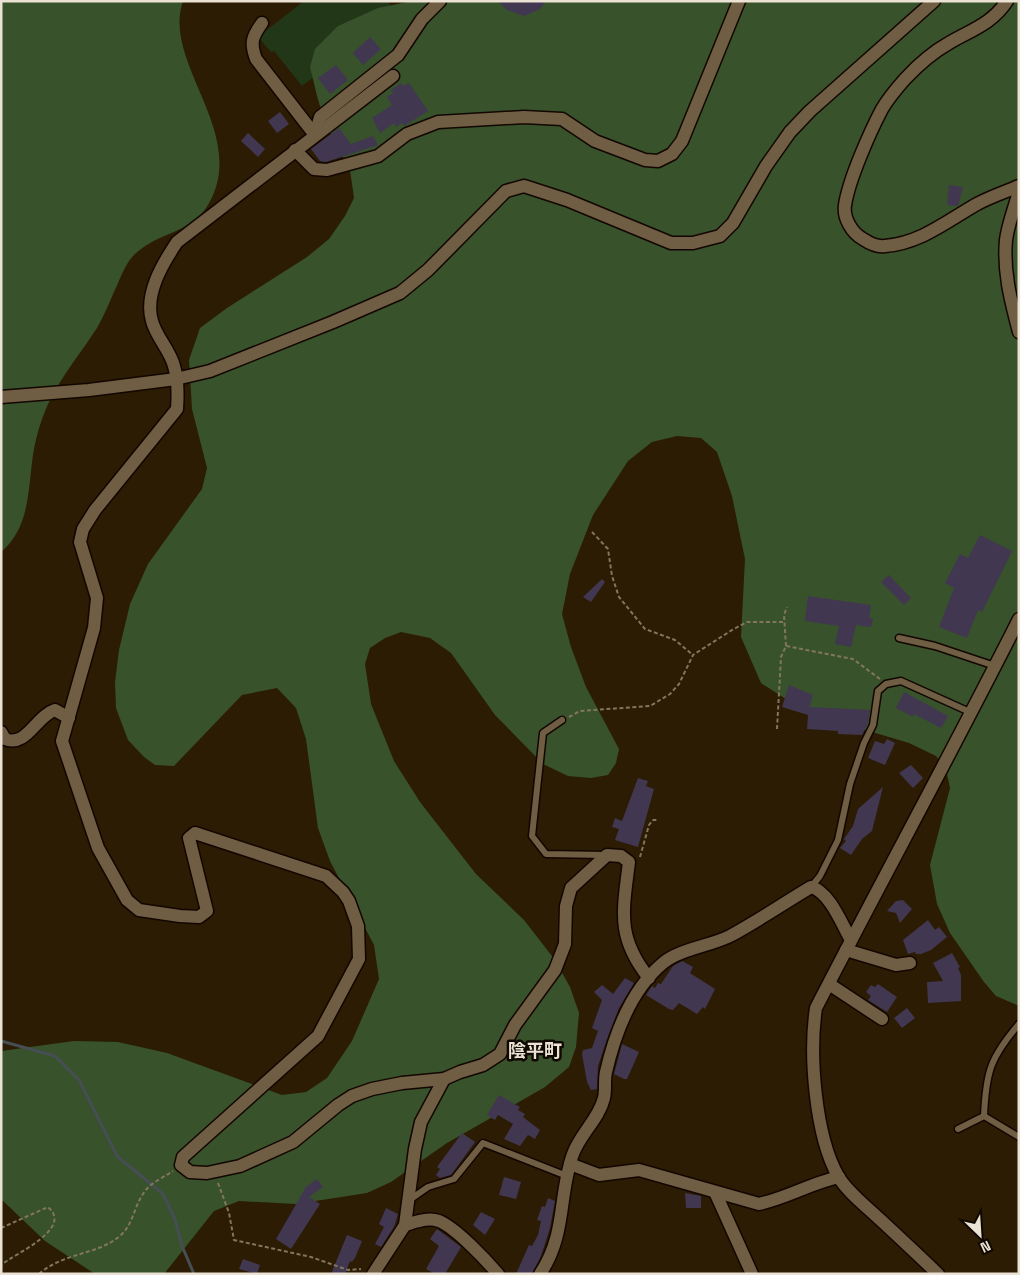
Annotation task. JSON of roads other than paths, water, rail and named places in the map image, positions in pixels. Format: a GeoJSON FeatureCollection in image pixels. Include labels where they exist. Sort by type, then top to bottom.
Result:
{"type":"FeatureCollection","features":[{"type":"Feature","properties":{"kind":"street"},"geometry":{"type":"LineString","coordinates":[[315,135],[320,117],[398,55],[422,19],[440,1]]}},
{"type":"Feature","properties":{"kind":"street"},"geometry":{"type":"LineString","coordinates":[[295,150],[314,169],[327,170],[378,156],[407,134],[438,122],[543,118],[562,119],[595,141],[645,160],[658,162],[672,154],[682,141],[739,1]]}},
{"type":"Feature","properties":{"kind":"street"},"geometry":{"type":"LineString","coordinates":[[1,397],[89,390],[176,379],[210,371],[400,292],[428,270],[506,191],[524,186],[567,200],[671,243],[693,243],[720,236],[733,223],[766,166],[790,132],[810,110],[934,1]]}},
{"type":"Feature","properties":{"kind":"street"},"geometry":{"type":"LineString","coordinates":[[1007,1],[999,12],[979,29],[950,42],[927,58],[906,78],[882,108],[857,166],[845,206],[847,222],[856,236],[866,241],[882,246],[905,243],[927,235],[978,203],[1019,186]]}},
{"type":"Feature","properties":{"kind":"street"},"geometry":{"type":"LineString","coordinates":[[262,24],[252,37],[252,48],[256,59],[315,135]]}},
{"type":"Feature","properties":{"kind":"street"},"geometry":{"type":"LineString","coordinates":[[393,76],[177,242],[162,264],[153,294],[152,320],[174,366],[177,409],[95,510],[83,529],[80,542],[97,598],[94,628],[62,741],[98,848],[127,900],[139,910],[199,917],[208,911],[189,838],[195,833],[326,876],[346,896],[358,926],[360,959],[318,1036],[184,1157],[181,1165],[190,1172],[228,1169],[293,1142],[338,1105],[352,1096],[372,1089],[402,1083],[444,1080],[460,1072],[483,1065],[500,1054],[515,1025],[555,970],[565,944],[566,906],[571,888],[607,855],[621,856],[629,862],[622,914],[626,940],[637,963],[650,978]]}},
{"type":"Feature","properties":{"kind":"street"},"geometry":{"type":"LineString","coordinates":[[1019,191],[1006,239],[1006,268],[1007,286],[1019,332]]}},
{"type":"Feature","properties":{"kind":"street"},"geometry":{"type":"LineString","coordinates":[[938,1274],[855,1196],[838,1177],[825,1146],[814,1075],[813,1042],[816,1008],[972,713],[1019,619]]}},
{"type":"Feature","properties":{"kind":"street"},"geometry":{"type":"LineString","coordinates":[[1,732],[4,739],[12,742],[19,741],[46,713],[56,710],[69,718]]}},
{"type":"Feature","properties":{"kind":"street"},"geometry":{"type":"LineString","coordinates":[[540,1274],[550,1260],[562,1220],[573,1153],[598,1114],[604,1098],[605,1074],[622,1022],[636,994],[662,963],[674,956],[707,946],[730,935],[811,887],[816,888],[828,900],[849,945],[896,965],[910,963]]}},
{"type":"Feature","properties":{"kind":"street"},"geometry":{"type":"LineString","coordinates":[[829,984],[882,1018]]}},
{"type":"Feature","properties":{"kind":"street"},"geometry":{"type":"LineString","coordinates":[[375,1271],[405,1225],[415,1149],[421,1122],[444,1080]]}},
{"type":"Feature","properties":{"kind":"street"},"geometry":{"type":"LineString","coordinates":[[569,1170],[599,1175],[639,1170],[759,1204],[777,1200],[816,1182],[838,1177]]}},
{"type":"Feature","properties":{"kind":"street"},"geometry":{"type":"LineString","coordinates":[[715,1192],[752,1274]]}},
{"type":"Feature","properties":{"kind":"street"},"geometry":{"type":"LineString","coordinates":[[405,1225],[424,1219],[439,1221],[487,1261],[498,1274]]}},
{"type":"Feature","properties":{"kind":"lane"},"geometry":{"type":"LineString","coordinates":[[899,638],[935,646],[995,666]]}},
{"type":"Feature","properties":{"kind":"lane"},"geometry":{"type":"LineString","coordinates":[[811,887],[820,876],[838,840],[850,784],[864,743],[873,725],[878,691],[886,684],[901,682],[972,713]]}},
{"type":"Feature","properties":{"kind":"lane"},"geometry":{"type":"LineString","coordinates":[[562,720],[543,734],[532,836],[546,854],[607,855]]}},
{"type":"Feature","properties":{"kind":"lane"},"geometry":{"type":"LineString","coordinates":[[984,1116],[986,1082],[990,1067],[1006,1037],[1019,1024]]}},
{"type":"Feature","properties":{"kind":"lane"},"geometry":{"type":"LineString","coordinates":[[958,1129],[984,1116]]}},
{"type":"Feature","properties":{"kind":"lane"},"geometry":{"type":"LineString","coordinates":[[984,1116],[1019,1137]]}},
{"type":"Feature","properties":{"kind":"lane"},"geometry":{"type":"LineString","coordinates":[[408,1201],[428,1187],[454,1179],[483,1143],[569,1170]]}},
{"type":"Feature","properties":{"kind":"waterway"},"geometry":{"type":"LineString","coordinates":[[1,1041],[55,1056],[79,1080],[117,1156],[163,1194],[175,1219],[182,1246],[194,1274]]}},
{"type":"Feature","properties":{"kind":"district","name":"陰平町"},"geometry":{"type":"Point","coordinates":[535,1050]}}]}
